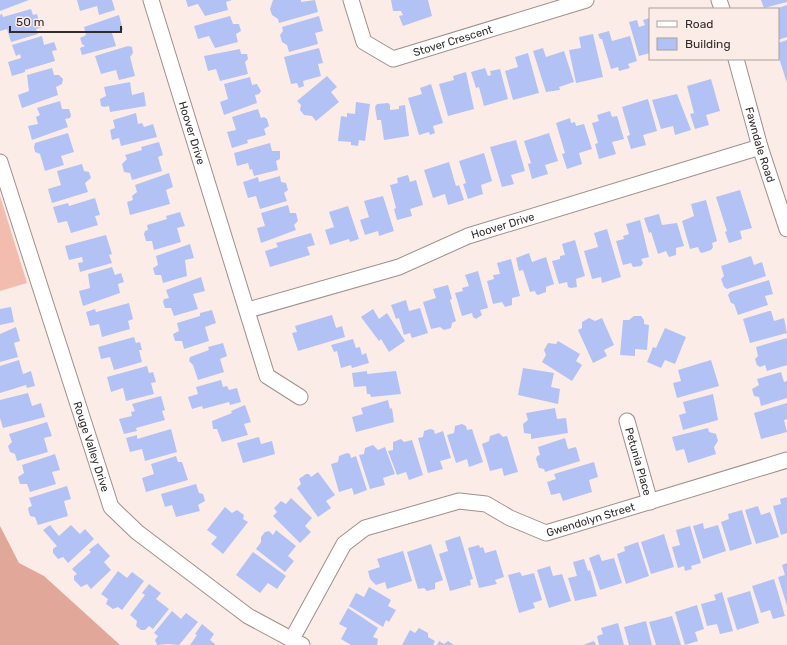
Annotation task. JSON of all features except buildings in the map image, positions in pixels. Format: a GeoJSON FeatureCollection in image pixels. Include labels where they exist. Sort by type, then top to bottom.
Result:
{"type":"FeatureCollection","features":[{"type":"Feature","properties":{"kind":"street","name":"Hoover Drive"},"geometry":{"type":"LineString","coordinates":[[151,0],[248,310],[267,376],[300,397]]}},
{"type":"Feature","properties":{"kind":"street","name":"Stover Crescent"},"geometry":{"type":"LineString","coordinates":[[351,0],[364,42],[393,59],[586,0]]}},
{"type":"Feature","properties":{"kind":"street","name":"Fawndale Road"},"geometry":{"type":"LineString","coordinates":[[736,60],[760,147],[787,229]]}},
{"type":"Feature","properties":{"kind":"street","name":"Hoover Drive"},"geometry":{"type":"LineString","coordinates":[[248,310],[399,267],[468,236],[760,147]]}},
{"type":"Feature","properties":{"kind":"street","name":"Rouge Valley Drive"},"geometry":{"type":"LineString","coordinates":[[0,162],[111,507],[137,532],[248,616],[297,642]]}},
{"type":"Feature","properties":{"kind":"street","name":"Petunia Place"},"geometry":{"type":"LineString","coordinates":[[627,421],[650,502]]}},
{"type":"Feature","properties":{"kind":"street","name":"Gwendolyn Street"},"geometry":{"type":"LineString","coordinates":[[297,642],[344,544],[366,528],[459,501],[486,504],[510,518],[546,533],[787,460]]}},
{"type":"Feature","properties":{"kind":"shaded area"},"geometry":{"type":"Polygon","coordinates":[[[0,196],[27,283],[0,291],[0,196]]]}},
{"type":"Feature","properties":{"kind":"shaded area"},"geometry":{"type":"Polygon","coordinates":[[[0,526],[19,563],[44,576],[120,645],[0,645],[0,526]]]}}]}
